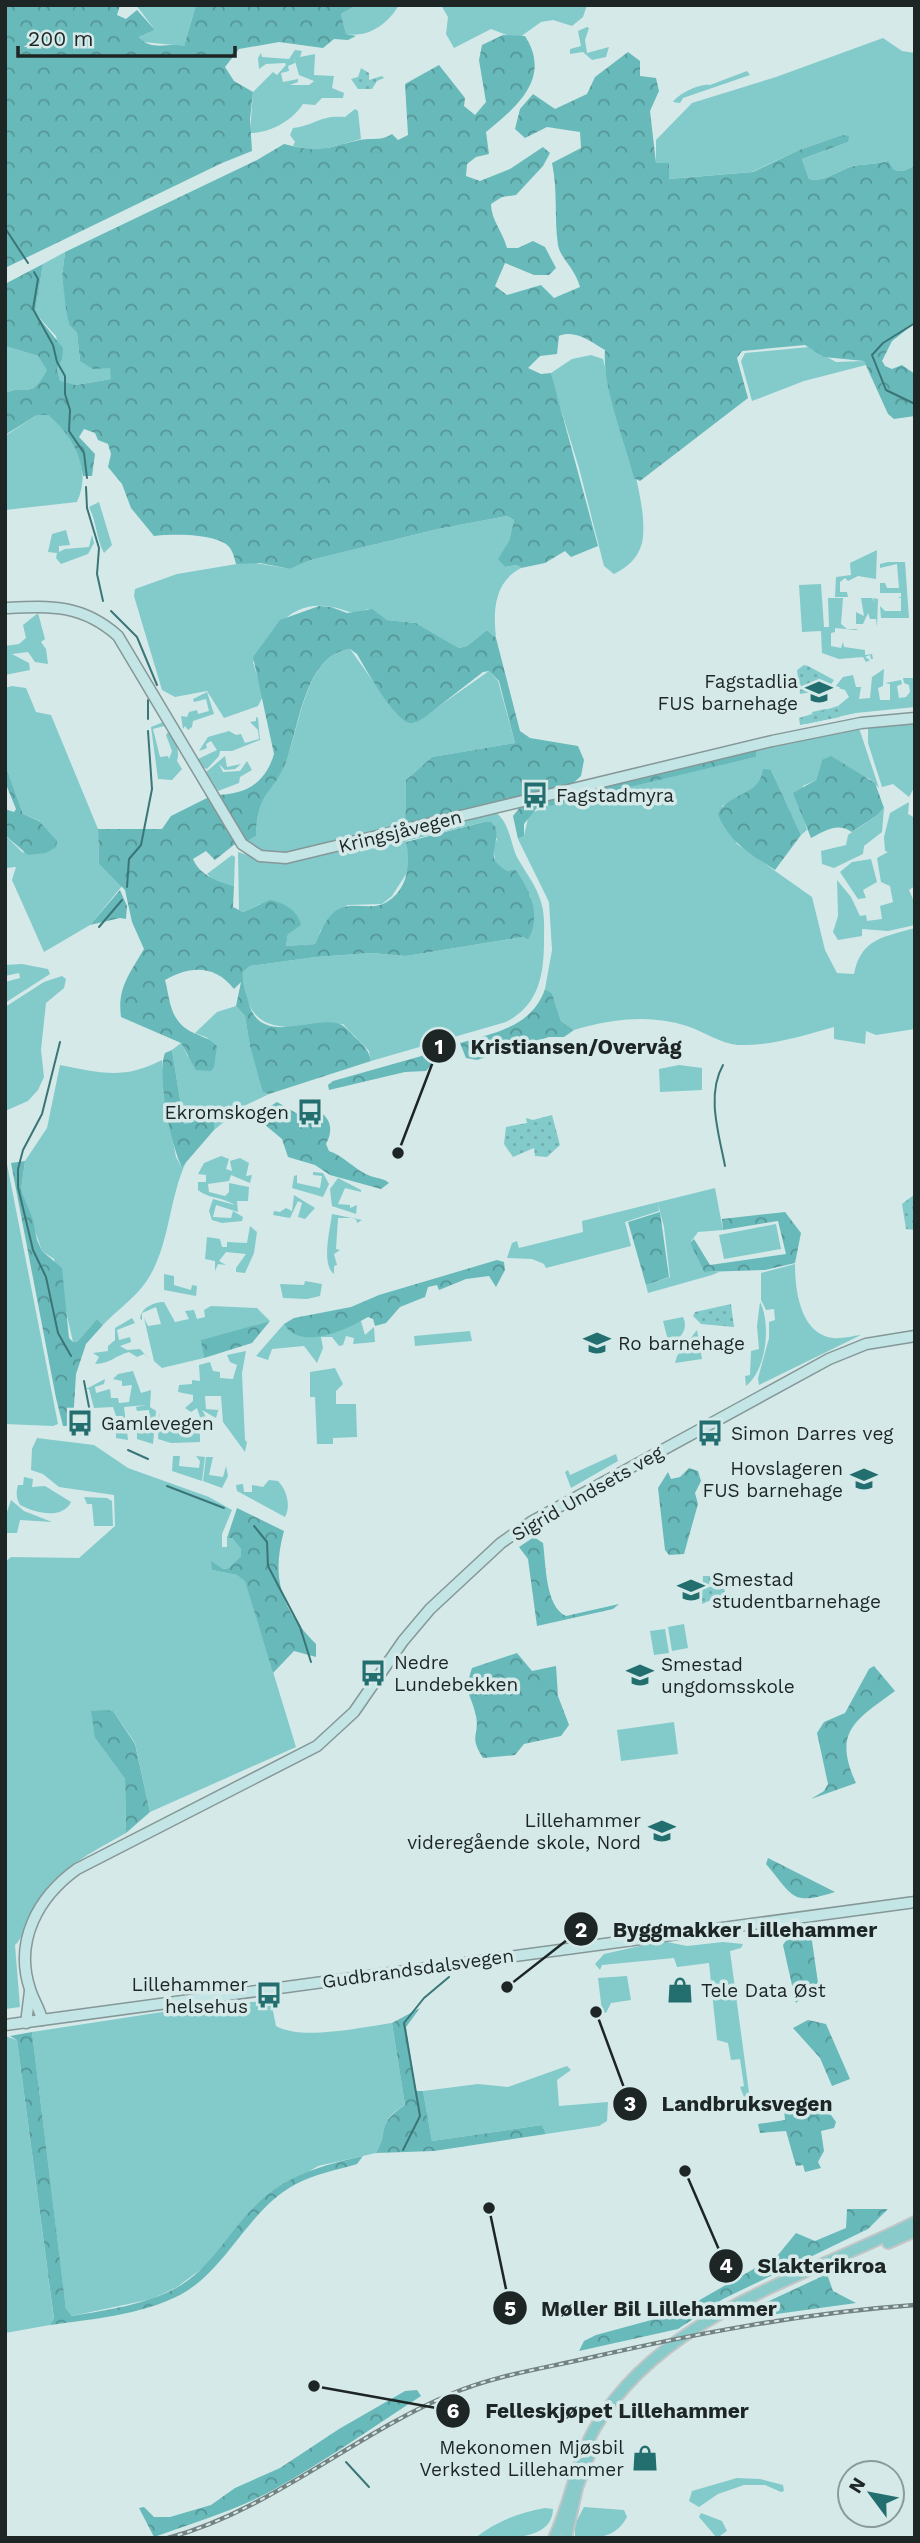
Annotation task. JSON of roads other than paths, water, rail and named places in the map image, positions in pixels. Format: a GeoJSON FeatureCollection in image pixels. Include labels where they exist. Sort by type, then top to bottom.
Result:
{"type":"FeatureCollection","features":[{"type":"Feature","properties":{"kind":"main road"},"geometry":{"type":"LineString","coordinates":[[554,2538],[566,2513],[585,2447],[606,2411],[634,2380],[675,2345],[741,2303],[915,2222]]}},
{"type":"Feature","properties":{"kind":"main road"},"geometry":{"type":"LineString","coordinates":[[574,2487],[591,2450],[612,2415],[638,2385],[679,2350],[744,2308],[915,2231]]}},
{"type":"Feature","properties":{"kind":"main road"},"geometry":{"type":"LineString","coordinates":[[566,2513],[566,2538]]}},
{"type":"Feature","properties":{"kind":"street","name":"Kringsjåvegen"},"geometry":{"type":"LineString","coordinates":[[5,608],[52,607],[86,614],[118,636],[242,844],[261,856],[276,858],[359,842],[832,728],[915,718]]}},
{"type":"Feature","properties":{"kind":"street","name":"Sigrid Undsets veg"},"geometry":{"type":"LineString","coordinates":[[26,2023],[30,1991],[26,1961],[29,1930],[42,1902],[58,1883],[77,1869],[327,1739],[354,1712],[402,1641],[430,1609],[501,1543],[539,1518],[829,1359],[866,1344],[915,1336]]}},
{"type":"Feature","properties":{"kind":"street","name":"Gudbrandsdalsvegen"},"geometry":{"type":"LineString","coordinates":[[5,2025],[915,1902]]}},
{"type":"Feature","properties":{"kind":"street","name":"Sigrid Undsets veg"},"geometry":{"type":"LineString","coordinates":[[30,1991],[42,2020]]}},
{"type":"Feature","properties":{"kind":"waterway"},"geometry":{"type":"LineString","coordinates":[[5,228],[28,263]]}},
{"type":"Feature","properties":{"kind":"waterway"},"geometry":{"type":"LineString","coordinates":[[34,272],[38,279],[33,309],[53,345],[57,362],[65,376],[65,394],[70,410],[69,431],[84,453],[87,478]]}},
{"type":"Feature","properties":{"kind":"waterway"},"geometry":{"type":"LineString","coordinates":[[915,323],[883,343],[872,355],[886,390],[915,404]]}},
{"type":"Feature","properties":{"kind":"waterway"},"geometry":{"type":"LineString","coordinates":[[86,487],[87,508],[99,548],[97,574],[103,601]]}},
{"type":"Feature","properties":{"kind":"waterway"},"geometry":{"type":"LineString","coordinates":[[111,611],[137,637],[157,685]]}},
{"type":"Feature","properties":{"kind":"waterway"},"geometry":{"type":"LineString","coordinates":[[148,700],[148,719]]}},
{"type":"Feature","properties":{"kind":"waterway"},"geometry":{"type":"LineString","coordinates":[[127,887],[129,859],[141,845],[152,789],[148,731]]}},
{"type":"Feature","properties":{"kind":"waterway"},"geometry":{"type":"LineString","coordinates":[[99,927],[122,900]]}},
{"type":"Feature","properties":{"kind":"waterway"},"geometry":{"type":"LineString","coordinates":[[60,1042],[42,1114],[23,1150],[18,1169],[18,1187],[33,1250],[46,1277],[58,1333],[71,1356]]}},
{"type":"Feature","properties":{"kind":"waterway"},"geometry":{"type":"LineString","coordinates":[[723,1065],[715,1089],[715,1115],[725,1166]]}},
{"type":"Feature","properties":{"kind":"waterway"},"geometry":{"type":"LineString","coordinates":[[84,1381],[89,1407]]}},
{"type":"Feature","properties":{"kind":"waterway"},"geometry":{"type":"LineString","coordinates":[[128,1450],[148,1459]]}},
{"type":"Feature","properties":{"kind":"waterway"},"geometry":{"type":"LineString","coordinates":[[167,1486],[224,1508]]}},
{"type":"Feature","properties":{"kind":"waterway"},"geometry":{"type":"LineString","coordinates":[[254,1526],[267,1542],[268,1566],[300,1627],[311,1662]]}},
{"type":"Feature","properties":{"kind":"waterway"},"geometry":{"type":"LineString","coordinates":[[403,2150],[420,2116],[404,2023],[424,1998],[449,1977]]}},
{"type":"Feature","properties":{"kind":"waterway"},"geometry":{"type":"LineString","coordinates":[[346,2462],[369,2487]]}},
{"type":"Feature","properties":{"kind":"railway"},"geometry":{"type":"LineString","coordinates":[[168,2538],[242,2509],[415,2411],[483,2382],[707,2333],[831,2313],[915,2305]]}},
{"type":"Feature","properties":{"kind":"place","name":"Fagstadlia FUS barnehage"},"geometry":{"type":"Point","coordinates":[819,692]}},
{"type":"Feature","properties":{"kind":"place","name":"Fagstadmyra"},"geometry":{"type":"Point","coordinates":[535,795]}},
{"type":"Feature","properties":{"kind":"place","name":"Ekromskogen"},"geometry":{"type":"Point","coordinates":[310,1112]}},
{"type":"Feature","properties":{"kind":"place","name":"Kristiansen/Overvåg"},"geometry":{"type":"Point","coordinates":[398,1153]}},
{"type":"Feature","properties":{"kind":"place","name":"Ro barnehage"},"geometry":{"type":"Point","coordinates":[597,1343]}},
{"type":"Feature","properties":{"kind":"place","name":"Gamlevegen"},"geometry":{"type":"Point","coordinates":[80,1423]}},
{"type":"Feature","properties":{"kind":"place","name":"Simon Darres veg"},"geometry":{"type":"Point","coordinates":[710,1433]}},
{"type":"Feature","properties":{"kind":"place","name":"Hovslageren FUS barnehage"},"geometry":{"type":"Point","coordinates":[864,1479]}},
{"type":"Feature","properties":{"kind":"place","name":"Smestad studentbarnehage"},"geometry":{"type":"Point","coordinates":[691,1590]}},
{"type":"Feature","properties":{"kind":"place","name":"Nedre Lundebekken"},"geometry":{"type":"Point","coordinates":[373,1673]}},
{"type":"Feature","properties":{"kind":"place","name":"Smestad ungdomsskole"},"geometry":{"type":"Point","coordinates":[640,1675]}},
{"type":"Feature","properties":{"kind":"place","name":"Lillehammer videregående skole, Nord"},"geometry":{"type":"Point","coordinates":[662,1831]}},
{"type":"Feature","properties":{"kind":"place","name":"Byggmakker Lillehammer"},"geometry":{"type":"Point","coordinates":[507,1987]}},
{"type":"Feature","properties":{"kind":"place","name":"Tele Data Øst"},"geometry":{"type":"Point","coordinates":[680,1990]}},
{"type":"Feature","properties":{"kind":"place","name":"Lillehammer helsehus"},"geometry":{"type":"Point","coordinates":[269,1995]}},
{"type":"Feature","properties":{"kind":"place","name":"Landbruksvegen"},"geometry":{"type":"Point","coordinates":[596,2012]}},
{"type":"Feature","properties":{"kind":"place","name":"Slakterikroa"},"geometry":{"type":"Point","coordinates":[685,2171]}},
{"type":"Feature","properties":{"kind":"place","name":"Møller Bil Lillehammer"},"geometry":{"type":"Point","coordinates":[489,2208]}},
{"type":"Feature","properties":{"kind":"place","name":"Felleskjøpet Lillehammer"},"geometry":{"type":"Point","coordinates":[314,2386]}},
{"type":"Feature","properties":{"kind":"place","name":"Mekonomen Mjøsbil Verksted Lillehammer"},"geometry":{"type":"Point","coordinates":[645,2458]}}]}
